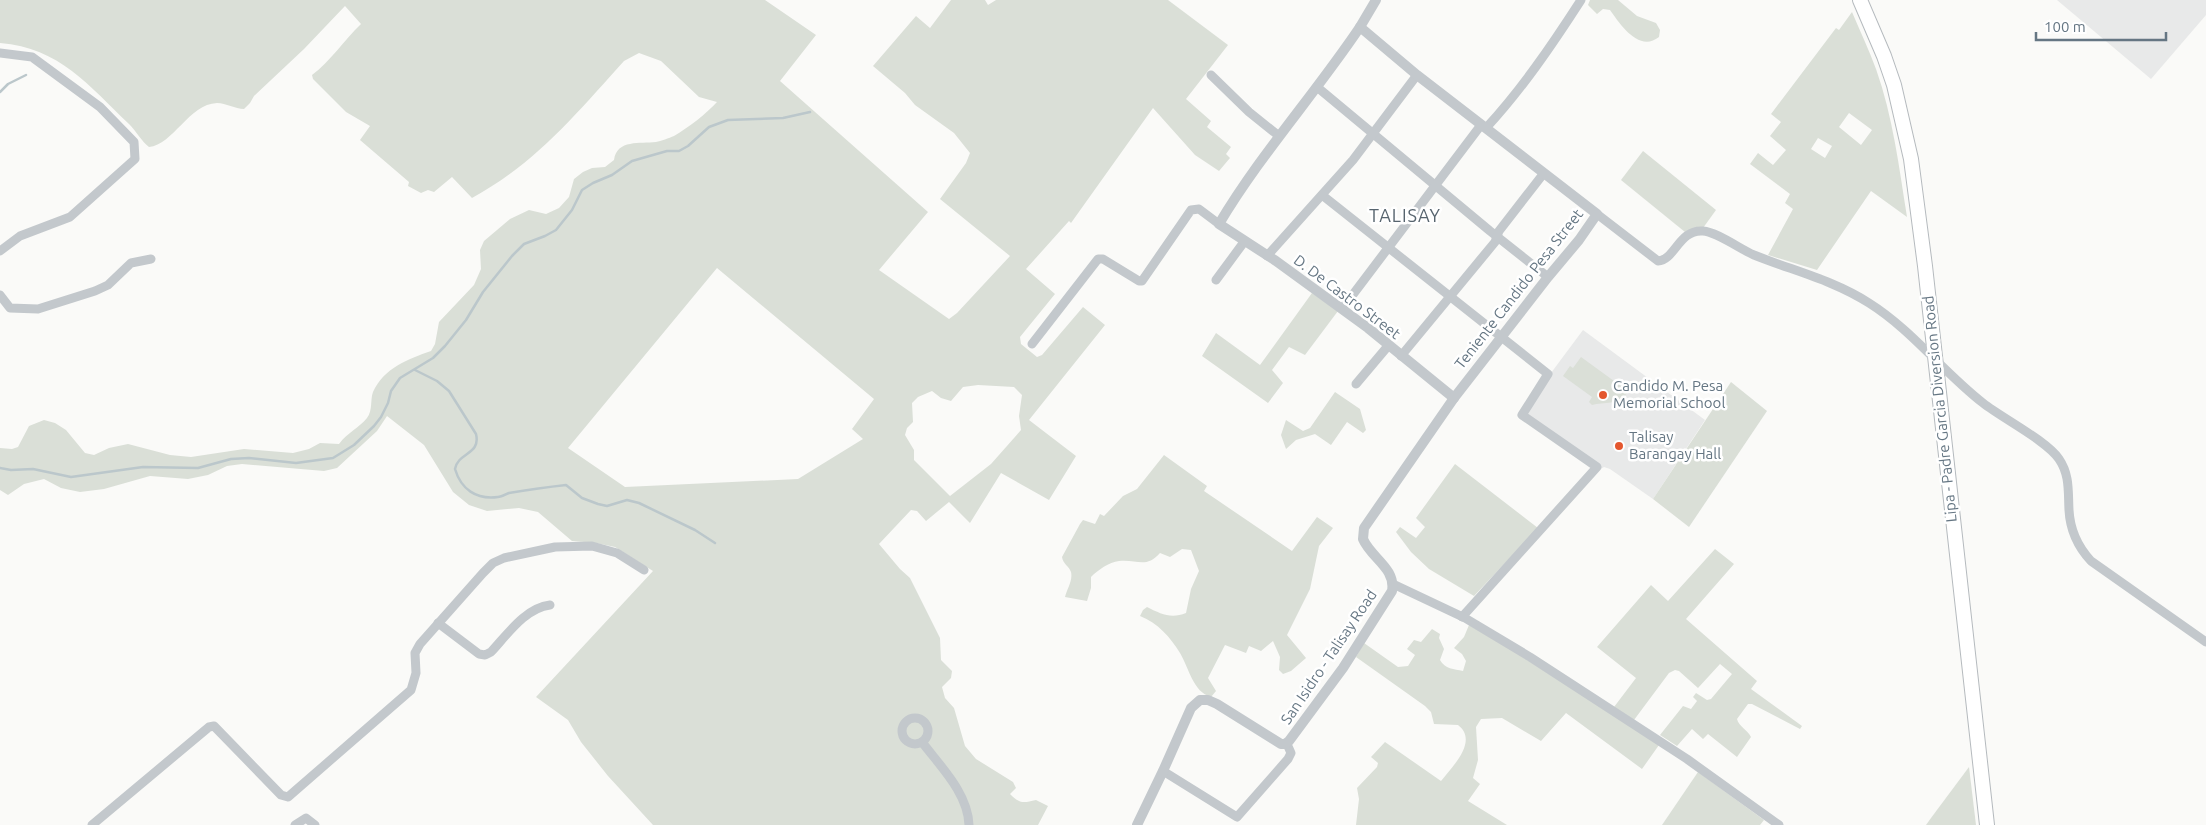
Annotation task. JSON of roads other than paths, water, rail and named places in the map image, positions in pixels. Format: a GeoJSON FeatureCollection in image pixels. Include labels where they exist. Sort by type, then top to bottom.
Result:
{"type":"FeatureCollection","features":[{"type":"Feature","properties":{"kind":"main road","name":"Lipa - Padre Garcia Diversion Road"},"geometry":{"type":"LineString","coordinates":[[1860,0],[1884,56],[1903,120],[1919,216],[1987,825]]}},
{"type":"Feature","properties":{"kind":"street"},"geometry":{"type":"LineString","coordinates":[[1032,344],[1098,259],[1103,259],[1138,281],[1142,281],[1191,210],[1199,210],[1219,224],[1279,136],[1360,27],[1376,0]]}},
{"type":"Feature","properties":{"kind":"street"},"geometry":{"type":"LineString","coordinates":[[1342,309],[1436,186],[1484,127],[1496,119],[1539,65],[1582,0]]}},
{"type":"Feature","properties":{"kind":"street","name":"Teniente Candido Pesa Street"},"geometry":{"type":"LineString","coordinates":[[1360,27],[1417,75],[1596,214],[1579,240],[1548,276],[1454,398],[1363,531],[1365,543],[1388,570],[1393,584]]}},
{"type":"Feature","properties":{"kind":"street"},"geometry":{"type":"LineString","coordinates":[[0,52],[32,57],[100,107],[134,142],[135,159],[70,217],[20,236],[0,251]]}},
{"type":"Feature","properties":{"kind":"street"},"geometry":{"type":"LineString","coordinates":[[1211,75],[1245,108],[1279,136]]}},
{"type":"Feature","properties":{"kind":"street"},"geometry":{"type":"LineString","coordinates":[[1267,256],[1353,160],[1417,75]]}},
{"type":"Feature","properties":{"kind":"street"},"geometry":{"type":"LineString","coordinates":[[1317,87],[1548,276]]}},
{"type":"Feature","properties":{"kind":"street"},"geometry":{"type":"LineString","coordinates":[[1401,356],[1448,296],[1495,242],[1497,236],[1544,173]]}},
{"type":"Feature","properties":{"kind":"street"},"geometry":{"type":"LineString","coordinates":[[1322,195],[1501,339],[1548,374],[1523,411],[1522,416],[1597,468],[1462,617]]}},
{"type":"Feature","properties":{"kind":"street"},"geometry":{"type":"LineString","coordinates":[[1596,214],[1658,261],[1664,260],[1686,236],[1694,232],[1703,231],[1755,255],[1834,282],[1869,302],[1895,322],[1977,398],[2046,446],[2057,457],[2068,479],[2072,529],[2090,561],[2206,642]]}},
{"type":"Feature","properties":{"kind":"street","name":"D. De Castro Street"},"geometry":{"type":"LineString","coordinates":[[1219,224],[1342,309],[1454,398]]}},
{"type":"Feature","properties":{"kind":"street"},"geometry":{"type":"LineString","coordinates":[[1216,280],[1244,242]]}},
{"type":"Feature","properties":{"kind":"street"},"geometry":{"type":"LineString","coordinates":[[0,294],[10,308],[38,309],[108,285],[130,263],[151,259]]}},
{"type":"Feature","properties":{"kind":"street"},"geometry":{"type":"LineString","coordinates":[[1356,384],[1388,346]]}},
{"type":"Feature","properties":{"kind":"street"},"geometry":{"type":"LineString","coordinates":[[92,825],[209,726],[214,726],[281,795],[288,797],[411,690],[416,673],[415,653],[420,644],[493,563],[511,555],[554,547],[592,546],[617,553],[644,570]]}},
{"type":"Feature","properties":{"kind":"street"},"geometry":{"type":"LineString","coordinates":[[1393,584],[1462,617],[1530,656],[1682,756],[1779,825]]}},
{"type":"Feature","properties":{"kind":"street","name":"San Isidro - Talisay Road"},"geometry":{"type":"LineString","coordinates":[[1137,825],[1190,708],[1200,700],[1212,702],[1259,732],[1281,744],[1287,744],[1343,668],[1389,597],[1393,584]]}},
{"type":"Feature","properties":{"kind":"street"},"geometry":{"type":"LineString","coordinates":[[438,623],[479,654],[485,655],[491,652],[530,612],[542,606],[550,605]]}},
{"type":"Feature","properties":{"kind":"street"},"geometry":{"type":"LineString","coordinates":[[922,742],[955,785],[966,807],[970,825]]}},
{"type":"Feature","properties":{"kind":"street"},"geometry":{"type":"LineString","coordinates":[[1163,771],[1237,817],[1288,759],[1291,753],[1287,744]]}},
{"type":"Feature","properties":{"kind":"street"},"geometry":{"type":"LineString","coordinates":[[296,825],[306,818],[315,825]]}},
{"type":"Feature","properties":{"kind":"waterway"},"geometry":{"type":"LineString","coordinates":[[0,92],[8,84],[26,75]]}},
{"type":"Feature","properties":{"kind":"waterway"},"geometry":{"type":"LineString","coordinates":[[0,468],[11,470],[33,469],[71,477],[143,467],[198,468],[231,459],[249,458],[296,463],[333,458],[354,445],[374,426],[381,417],[388,403],[391,391],[400,378],[433,358],[445,346],[466,320],[483,292],[512,256],[524,244],[556,230],[572,210],[582,190],[612,175],[632,161],[667,151],[679,151],[688,146],[709,127],[728,120],[783,118],[810,112]]}},
{"type":"Feature","properties":{"kind":"waterway"},"geometry":{"type":"LineString","coordinates":[[415,370],[437,381],[449,391],[476,434],[477,441],[475,446],[460,459],[455,469],[465,487],[476,495],[498,497],[509,493],[566,485],[582,498],[598,504],[607,506],[627,500],[639,503],[695,530],[715,543]]}},
{"type":"Feature","properties":{"kind":"place","name":"Candido M. Pesa Memorial School"},"geometry":{"type":"Point","coordinates":[1603,395]}},
{"type":"Feature","properties":{"kind":"place","name":"Talisay Barangay Hall"},"geometry":{"type":"Point","coordinates":[1619,446]}},
{"type":"Feature","properties":{"kind":"district","name":"TALISAY"},"geometry":{"type":"Point","coordinates":[1405,216]}}]}
